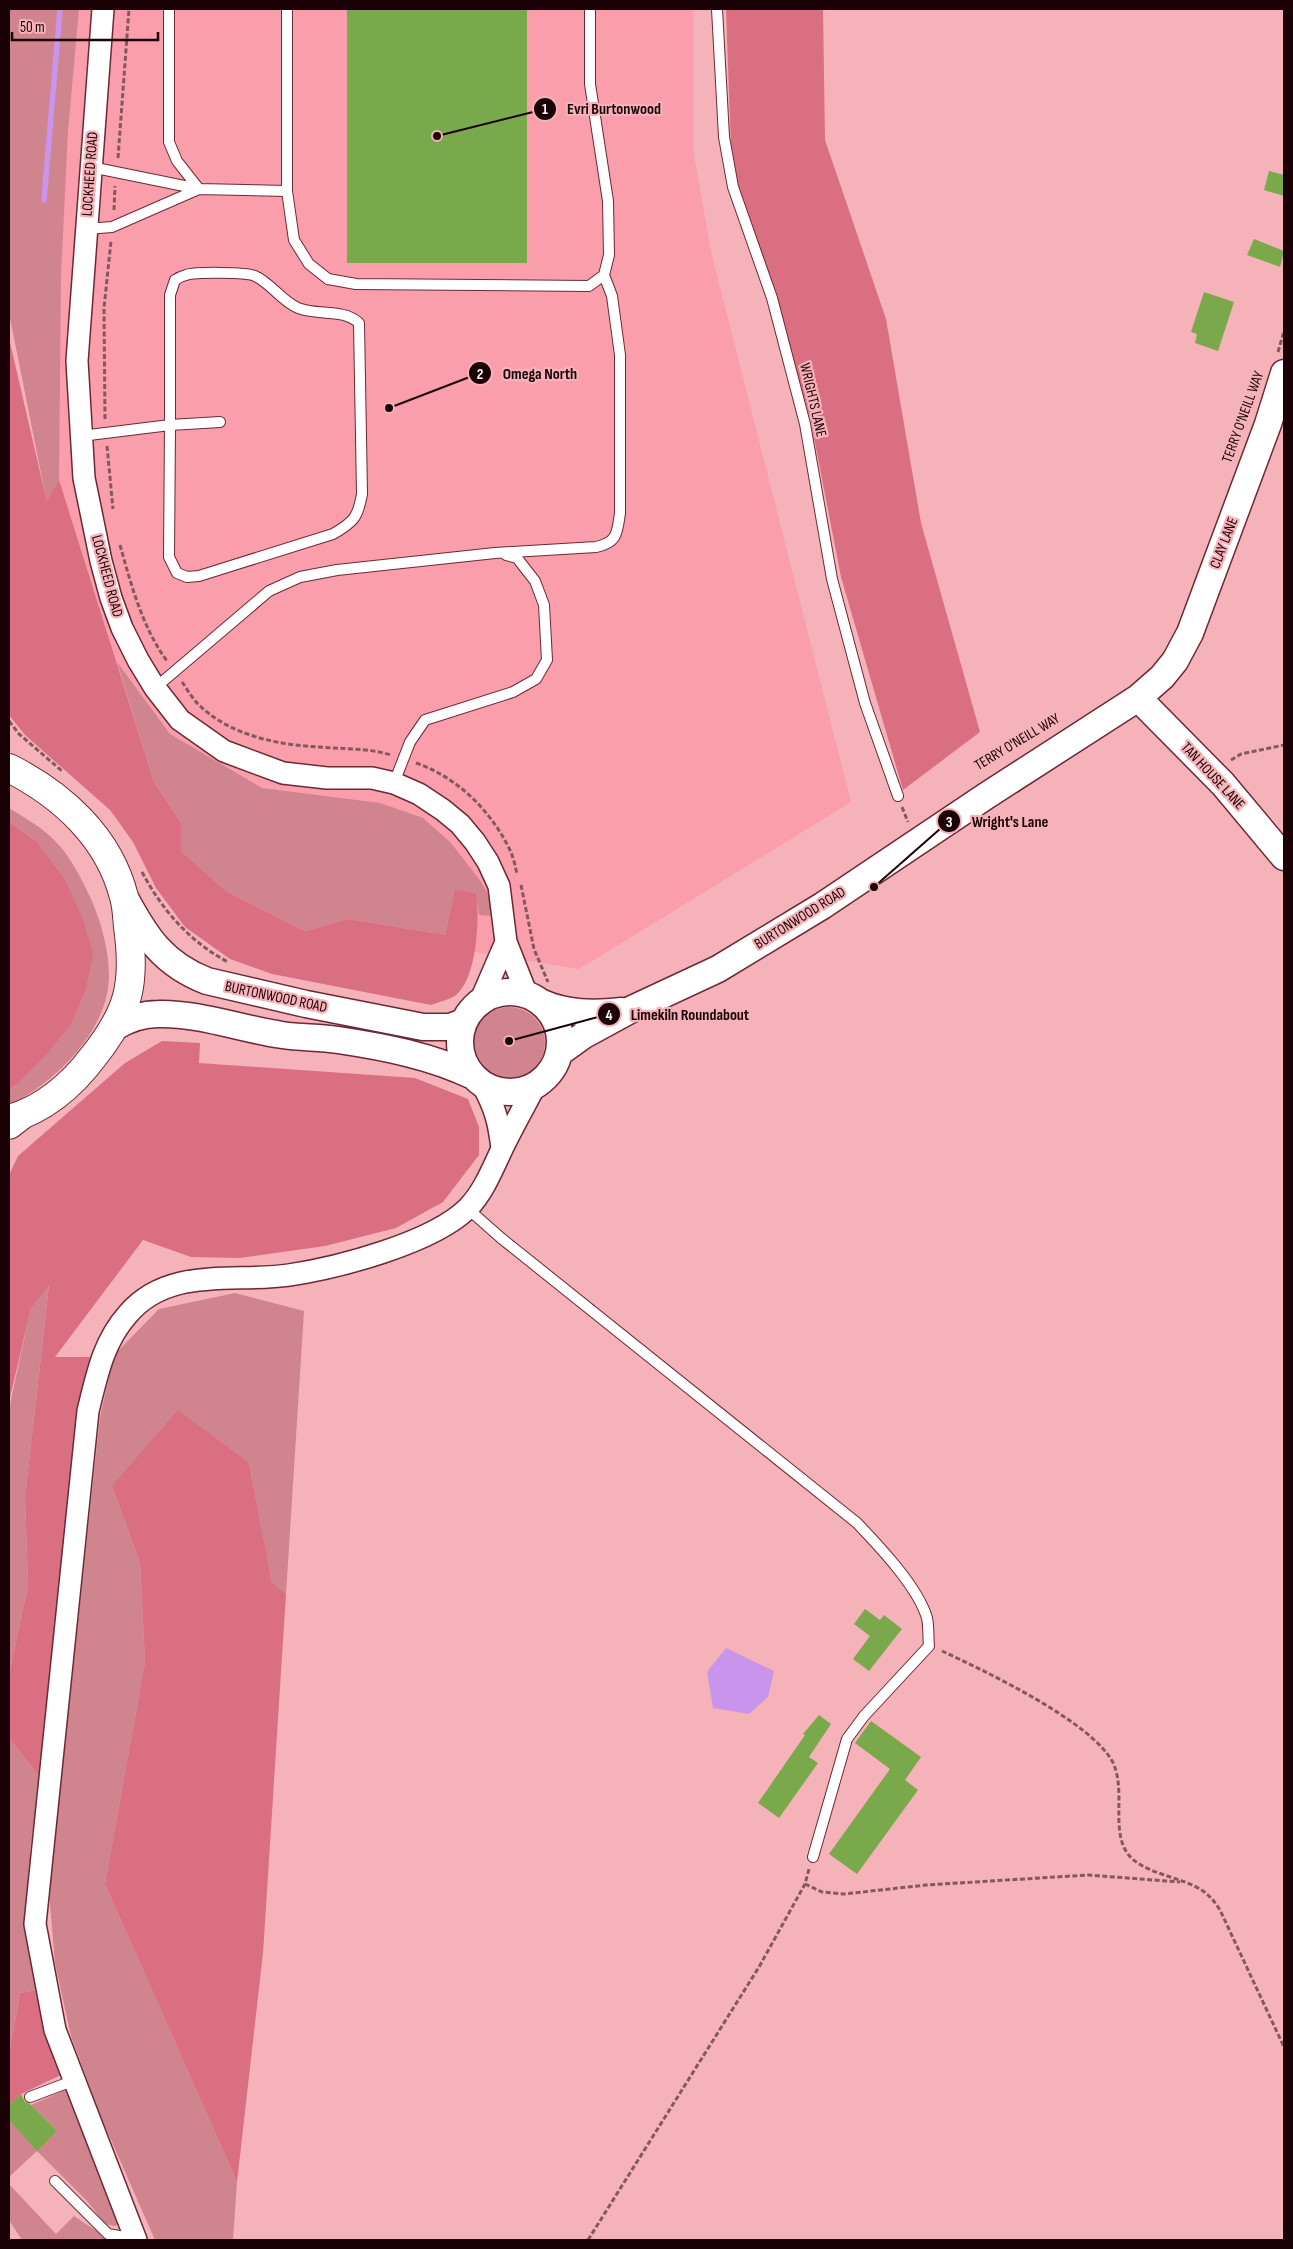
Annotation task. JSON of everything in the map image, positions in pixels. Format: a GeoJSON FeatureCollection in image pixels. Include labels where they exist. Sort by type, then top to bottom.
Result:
{"type":"FeatureCollection","features":[{"type":"Feature","properties":{"kind":"main road"},"geometry":{"type":"LineString","coordinates":[[9,768],[42,787],[78,815],[106,853],[124,897],[131,954],[131,987],[115,1027],[85,1068],[66,1087],[46,1102],[13,1120]]}},
{"type":"Feature","properties":{"kind":"street","name":"LOCKHEED ROAD"},"geometry":{"type":"LineString","coordinates":[[102,9],[77,361],[84,478],[100,561],[122,628],[138,660],[180,720],[224,751],[282,773],[328,778],[372,778],[394,783],[419,794],[443,810],[475,842],[488,862],[499,886],[506,942],[534,999]]}},
{"type":"Feature","properties":{"kind":"street","name":"CLAY LANE"},"geometry":{"type":"LineString","coordinates":[[1138,698],[1162,677],[1175,661],[1190,633],[1268,424],[1280,365]]}},
{"type":"Feature","properties":{"kind":"street","name":"TAN HOUSE LANE"},"geometry":{"type":"LineString","coordinates":[[1138,698],[1211,771],[1284,857]]}},
{"type":"Feature","properties":{"kind":"street","name":"BURTONWOOD ROAD"},"geometry":{"type":"LineString","coordinates":[[559,1053],[584,1035],[630,1010],[718,969],[806,916],[986,796],[1138,698]]}},
{"type":"Feature","properties":{"kind":"street","name":"BURTONWOOD ROAD"},"geometry":{"type":"LineString","coordinates":[[124,897],[139,923],[162,955],[191,975],[206,981],[306,1004],[423,1027],[450,1027],[464,1022]]}},
{"type":"Feature","properties":{"kind":"street"},"geometry":{"type":"LineString","coordinates":[[502,1149],[499,1122],[494,1105],[478,1080],[467,1068],[461,1053],[460,1038],[464,1022],[480,1002],[506,942]]}},
{"type":"Feature","properties":{"kind":"street"},"geometry":{"type":"LineString","coordinates":[[478,1080],[494,1090],[508,1092],[522,1091],[535,1086],[546,1077],[554,1066],[559,1053],[560,1039],[557,1025],[550,1012],[534,999],[503,993],[480,1002]]}},
{"type":"Feature","properties":{"kind":"street","name":"BURTONWOOD ROAD"},"geometry":{"type":"LineString","coordinates":[[534,999],[552,1007],[576,1012],[630,1010]]}},
{"type":"Feature","properties":{"kind":"street","name":"BURTONWOOD ROAD"},"geometry":{"type":"LineString","coordinates":[[115,1027],[128,1020],[148,1015],[174,1015],[282,1035],[337,1040],[413,1054],[448,1065],[478,1080]]}},
{"type":"Feature","properties":{"kind":"street"},"geometry":{"type":"LineString","coordinates":[[136,2240],[55,2030],[35,1924],[88,1410],[103,1352],[128,1313],[146,1298],[164,1288],[204,1279],[290,1275],[355,1260],[391,1249],[450,1222],[467,1208],[480,1192],[535,1086]]}},
{"type":"Feature","properties":{"kind":"lane"},"geometry":{"type":"LineString","coordinates":[[169,9],[169,142],[177,161],[199,189]]}},
{"type":"Feature","properties":{"kind":"lane"},"geometry":{"type":"LineString","coordinates":[[287,9],[287,191],[294,240],[309,264],[328,279],[356,284],[589,286],[604,275]]}},
{"type":"Feature","properties":{"kind":"lane"},"geometry":{"type":"LineString","coordinates":[[156,688],[269,591],[300,576],[337,570],[495,553],[596,547],[608,544],[617,534],[620,513],[620,355],[612,296],[604,275],[609,255],[608,200],[590,84],[590,9]]}},
{"type":"Feature","properties":{"kind":"lane","name":"WRIGHTS LANE"},"geometry":{"type":"LineString","coordinates":[[718,9],[724,137],[733,187],[772,298],[805,424],[832,579],[865,703],[898,796]]}},
{"type":"Feature","properties":{"kind":"lane"},"geometry":{"type":"LineString","coordinates":[[91,167],[199,189],[287,191]]}},
{"type":"Feature","properties":{"kind":"lane"},"geometry":{"type":"LineString","coordinates":[[86,229],[112,227],[199,189]]}},
{"type":"Feature","properties":{"kind":"lane"},"geometry":{"type":"LineString","coordinates":[[244,273],[255,276],[296,307],[316,314],[351,316],[359,323],[362,494],[359,512],[349,525],[334,534],[198,576],[187,577],[177,573],[169,557],[170,425],[170,295],[175,280],[187,274],[244,273]]}},
{"type":"Feature","properties":{"kind":"lane"},"geometry":{"type":"LineString","coordinates":[[81,436],[170,425],[220,422]]}},
{"type":"Feature","properties":{"kind":"lane"},"geometry":{"type":"LineString","coordinates":[[394,783],[410,742],[425,720],[513,692],[536,679],[547,660],[544,605],[535,581],[517,558],[495,553]]}},
{"type":"Feature","properties":{"kind":"lane"},"geometry":{"type":"LineString","coordinates":[[467,1208],[501,1238],[857,1523],[898,1570],[916,1597],[927,1618],[929,1646],[864,1716],[847,1739],[813,1856]]}},
{"type":"Feature","properties":{"kind":"lane"},"geometry":{"type":"LineString","coordinates":[[30,2097],[75,2080]]}},
{"type":"Feature","properties":{"kind":"lane"},"geometry":{"type":"LineString","coordinates":[[55,2181],[108,2234],[136,2240]]}},
{"type":"Feature","properties":{"kind":"path"},"geometry":{"type":"LineString","coordinates":[[105,415],[104,308],[129,9]]}},
{"type":"Feature","properties":{"kind":"path","name":"TERRY O'NEILL WAY"},"geometry":{"type":"LineString","coordinates":[[1280,365],[1284,331]]}},
{"type":"Feature","properties":{"kind":"path"},"geometry":{"type":"LineString","coordinates":[[107,448],[113,511]]}},
{"type":"Feature","properties":{"kind":"path"},"geometry":{"type":"LineString","coordinates":[[118,538],[130,582],[155,644]]}},
{"type":"Feature","properties":{"kind":"path"},"geometry":{"type":"LineString","coordinates":[[198,704],[221,722],[253,735],[284,744],[379,751]]}},
{"type":"Feature","properties":{"kind":"path"},"geometry":{"type":"LineString","coordinates":[[9,721],[19,734],[65,773]]}},
{"type":"Feature","properties":{"kind":"path"},"geometry":{"type":"LineString","coordinates":[[1211,771],[1241,754],[1284,745]]}},
{"type":"Feature","properties":{"kind":"path"},"geometry":{"type":"LineString","coordinates":[[900,828],[917,818]]}},
{"type":"Feature","properties":{"kind":"path"},"geometry":{"type":"LineString","coordinates":[[138,864],[153,893],[172,919],[193,938],[234,964]]}},
{"type":"Feature","properties":{"kind":"path"},"geometry":{"type":"LineString","coordinates":[[929,1646],[965,1662],[1028,1696],[1068,1720],[1096,1741],[1114,1764],[1119,1782],[1120,1835],[1126,1851],[1135,1861],[1149,1869],[1188,1883],[1212,1898],[1220,1910],[1284,2047]]}},
{"type":"Feature","properties":{"kind":"path"},"geometry":{"type":"LineString","coordinates":[[588,2240],[759,1967],[804,1884],[813,1856]]}},
{"type":"Feature","properties":{"kind":"path"},"geometry":{"type":"LineString","coordinates":[[804,1884],[822,1892],[844,1894],[926,1885],[1088,1875],[1188,1883]]}},
{"type":"Feature","properties":{"kind":"shaded area"},"geometry":{"type":"Polygon","coordinates":[[[9,9],[79,9],[68,131],[61,275],[59,480],[47,503],[9,313],[9,9]]]}},
{"type":"Feature","properties":{"kind":"shaded area"},"geometry":{"type":"Polygon","coordinates":[[[29,9],[693,9],[693,150],[712,256],[851,802],[579,969],[305,924],[93,693],[9,313],[29,9]]]}},
{"type":"Feature","properties":{"kind":"shaded area"},"geometry":{"type":"Polygon","coordinates":[[[726,9],[823,9],[825,140],[886,319],[921,523],[980,732],[903,790],[841,577],[811,422],[775,294],[740,193],[731,148],[726,9]]]}},
{"type":"Feature","properties":{"kind":"shaded area"},"geometry":{"type":"Polygon","coordinates":[[[9,338],[47,502],[59,480],[154,782],[181,823],[181,851],[226,891],[305,931],[348,919],[445,935],[455,889],[476,893],[478,917],[473,962],[463,987],[456,995],[431,1005],[272,974],[230,959],[185,927],[156,888],[133,842],[110,810],[25,735],[9,715],[9,338]]]}},
{"type":"Feature","properties":{"kind":"shaded area"},"geometry":{"type":"Polygon","coordinates":[[[117,662],[170,734],[262,788],[380,803],[423,818],[451,843],[479,879],[489,895],[495,916],[479,915],[476,893],[455,889],[445,935],[348,919],[305,931],[226,891],[181,851],[181,823],[154,782],[117,662]]]}},
{"type":"Feature","properties":{"kind":"shaded area"},"geometry":{"type":"Polygon","coordinates":[[[9,808],[50,836],[74,865],[98,917],[108,956],[109,976],[107,996],[100,1016],[76,1053],[44,1084],[9,1105],[9,1089],[17,1084],[36,841],[9,822],[9,808]]]}},
{"type":"Feature","properties":{"kind":"shaded area"},"geometry":{"type":"Polygon","coordinates":[[[9,822],[36,841],[65,880],[83,919],[93,955],[86,988],[71,1024],[47,1054],[17,1084],[9,1089],[9,822]]]}},
{"type":"Feature","properties":{"kind":"shaded area"},"geometry":{"type":"Polygon","coordinates":[[[502,1007],[516,1007],[535,1017],[545,1036],[545,1050],[535,1069],[516,1079],[502,1079],[483,1069],[473,1050],[473,1036],[483,1017],[502,1007]]]}},
{"type":"Feature","properties":{"kind":"shaded area"},"geometry":{"type":"Polygon","coordinates":[[[162,1041],[200,1043],[199,1063],[415,1078],[468,1099],[479,1127],[479,1155],[443,1202],[396,1228],[325,1246],[239,1258],[191,1257],[143,1240],[55,1357],[90,1357],[40,1777],[10,1739],[9,1675],[28,1586],[25,1497],[49,1285],[31,1308],[9,1402],[9,1175],[18,1156],[125,1063],[162,1041]]]}},
{"type":"Feature","properties":{"kind":"shaded area"},"geometry":{"type":"Polygon","coordinates":[[[49,1284],[25,1497],[28,1586],[9,1675],[9,1409],[31,1307],[49,1284]]]}},
{"type":"Feature","properties":{"kind":"shaded area"},"geometry":{"type":"Polygon","coordinates":[[[235,1293],[304,1311],[286,1594],[272,1582],[249,1463],[112,1486],[140,1563],[145,1662],[105,1884],[237,2182],[233,2240],[155,2240],[101,2117],[71,2036],[55,1963],[49,1892],[100,1417],[114,1355],[159,1309],[235,1293]]]}},
{"type":"Feature","properties":{"kind":"shaded area"},"geometry":{"type":"Polygon","coordinates":[[[178,1410],[249,1463],[272,1582],[286,1594],[263,1953],[237,2182],[105,1884],[145,1662],[140,1563],[112,1486],[178,1410]]]}},
{"type":"Feature","properties":{"kind":"shaded area"},"geometry":{"type":"Polygon","coordinates":[[[726,1648],[774,1671],[768,1697],[749,1714],[713,1708],[707,1672],[726,1648]]]}},
{"type":"Feature","properties":{"kind":"shaded area"},"geometry":{"type":"Polygon","coordinates":[[[9,1708],[10,1739],[40,1777],[30,1851],[33,1945],[38,1990],[20,1993],[9,2055],[9,1708]]]}},
{"type":"Feature","properties":{"kind":"shaded area"},"geometry":{"type":"Polygon","coordinates":[[[38,1990],[61,2075],[21,2094],[9,2105],[9,2055],[20,1993],[38,1990]]]}},
{"type":"Feature","properties":{"kind":"shaded area"},"geometry":{"type":"Polygon","coordinates":[[[67,2089],[121,2222],[115,2226],[105,2224],[88,2202],[37,2151],[9,2177],[9,2120],[37,2150],[57,2131],[31,2105],[67,2089]]]}},
{"type":"Feature","properties":{"kind":"shaded area"},"geometry":{"type":"Polygon","coordinates":[[[9,2184],[56,2234],[74,2216],[110,2240],[22,2240],[9,2220],[9,2184]]]}},
{"type":"Feature","properties":{"kind":"building"},"geometry":{"type":"Polygon","coordinates":[[[347,9],[527,9],[527,263],[347,263],[347,9]]]}},
{"type":"Feature","properties":{"kind":"building"},"geometry":{"type":"Polygon","coordinates":[[[1269,171],[1284,175],[1284,196],[1264,190],[1269,171]]]}},
{"type":"Feature","properties":{"kind":"building"},"geometry":{"type":"Polygon","coordinates":[[[1254,239],[1284,251],[1280,267],[1247,255],[1254,239]]]}},
{"type":"Feature","properties":{"kind":"building"},"geometry":{"type":"Polygon","coordinates":[[[1204,292],[1234,302],[1218,351],[1195,343],[1197,334],[1191,332],[1204,292]]]}},
{"type":"Feature","properties":{"kind":"building"},"geometry":{"type":"Polygon","coordinates":[[[865,1609],[880,1620],[884,1615],[902,1629],[869,1671],[853,1659],[870,1636],[854,1624],[865,1609]]]}},
{"type":"Feature","properties":{"kind":"building"},"geometry":{"type":"Polygon","coordinates":[[[819,1715],[831,1724],[809,1757],[818,1763],[779,1818],[758,1803],[805,1735],[803,1734],[819,1715]]]}},
{"type":"Feature","properties":{"kind":"building"},"geometry":{"type":"Polygon","coordinates":[[[871,1721],[921,1757],[905,1780],[918,1790],[857,1874],[829,1854],[890,1769],[855,1743],[871,1721]]]}},
{"type":"Feature","properties":{"kind":"building"},"geometry":{"type":"Polygon","coordinates":[[[21,2094],[25,2102],[30,2104],[57,2131],[37,2151],[9,2120],[9,2105],[21,2094]]]}},
{"type":"Feature","properties":{"kind":"waterway"},"geometry":{"type":"LineString","coordinates":[[44,200],[60,9]]}},
{"type":"Feature","properties":{"kind":"place","name":"Evri Burtonwood"},"geometry":{"type":"Point","coordinates":[437,136]}},
{"type":"Feature","properties":{"kind":"place","name":"Omega North"},"geometry":{"type":"Point","coordinates":[389,408]}},
{"type":"Feature","properties":{"kind":"place","name":"Wright's Lane"},"geometry":{"type":"Point","coordinates":[874,887]}},
{"type":"Feature","properties":{"kind":"place","name":"Limekiln Roundabout"},"geometry":{"type":"Point","coordinates":[509,1041]}}]}
